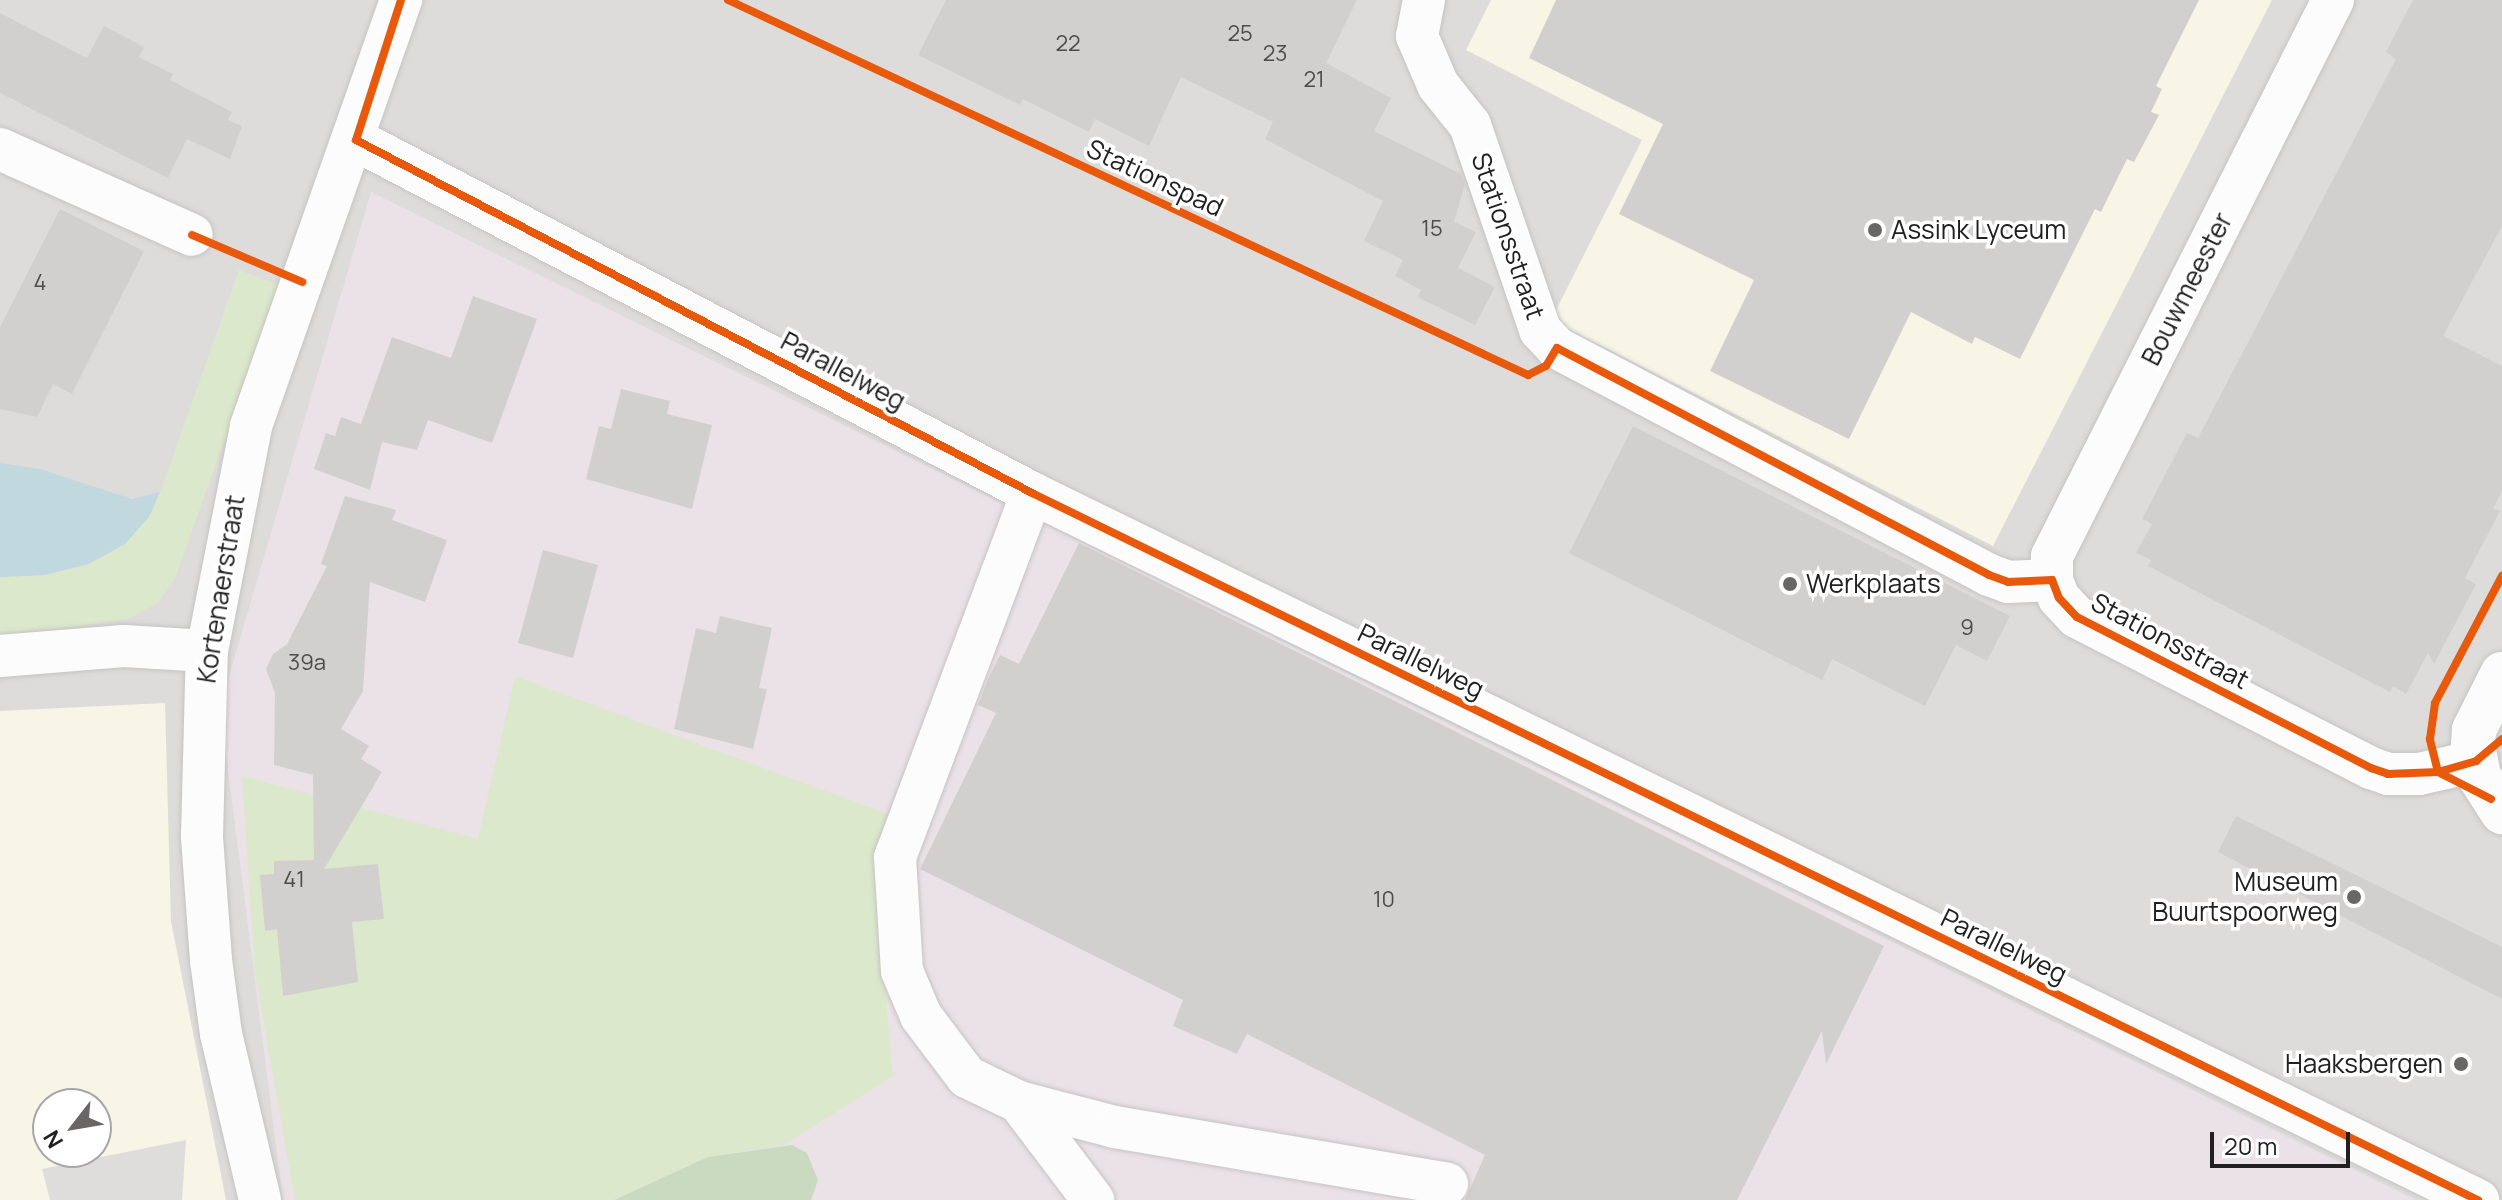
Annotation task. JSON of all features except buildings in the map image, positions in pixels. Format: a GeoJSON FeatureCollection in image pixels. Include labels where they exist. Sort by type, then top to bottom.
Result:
{"type":"FeatureCollection","features":[{"type":"Feature","properties":{"kind":"street","name":"Kortenaerstraat"},"geometry":{"type":"LineString","coordinates":[[260,1200],[221,1034],[211,960],[202,836],[207,651],[251,426],[356,140],[401,0]]}},
{"type":"Feature","properties":{"kind":"street","name":"Stationsstraat"},"geometry":{"type":"LineString","coordinates":[[1424,0],[1417,36],[1438,85],[1470,125],[1540,330],[1557,348],[1989,575],[2008,582],[2052,580],[2059,598],[2077,617],[2371,768],[2388,774],[2419,774],[2476,761]]}},
{"type":"Feature","properties":{"kind":"street","name":"Bouwmeester"},"geometry":{"type":"LineString","coordinates":[[2052,580],[2052,556],[2333,0]]}},
{"type":"Feature","properties":{"kind":"street","name":"Parallelweg"},"geometry":{"type":"LineString","coordinates":[[356,140],[1032,493],[2478,1200]]}},
{"type":"Feature","properties":{"kind":"street"},"geometry":{"type":"LineString","coordinates":[[3,161],[192,235]]}},
{"type":"Feature","properties":{"kind":"street"},"geometry":{"type":"LineString","coordinates":[[1032,493],[895,857],[902,971],[921,1016],[967,1077],[1019,1102],[1115,1127],[1447,1184]]}},
{"type":"Feature","properties":{"kind":"street"},"geometry":{"type":"LineString","coordinates":[[0,656],[124,646],[207,651]]}},
{"type":"Feature","properties":{"kind":"street"},"geometry":{"type":"LineString","coordinates":[[2502,674],[2474,730],[2476,761],[2502,812]]}},
{"type":"Feature","properties":{"kind":"street"},"geometry":{"type":"LineString","coordinates":[[1019,1102],[1093,1200]]}},
{"type":"Feature","properties":{"kind":"shaded area"},"geometry":{"type":"Polygon","coordinates":[[[0,0],[2502,0],[2502,1200],[0,1200],[0,0]]]}},
{"type":"Feature","properties":{"kind":"shaded area","name":"Assink Lyceum"},"geometry":{"type":"Polygon","coordinates":[[[1491,0],[2272,0],[1993,546],[1551,320],[1642,140],[1466,50],[1491,0]]]}},
{"type":"Feature","properties":{"kind":"shaded area"},"geometry":{"type":"Polygon","coordinates":[[[371,192],[2416,1200],[283,1200],[220,707],[371,192]]]}},
{"type":"Feature","properties":{"kind":"shaded area"},"geometry":{"type":"Polygon","coordinates":[[[165,703],[171,921],[226,1200],[0,1200],[0,711],[165,703]]]}},
{"type":"Feature","properties":{"kind":"shaded area"},"geometry":{"type":"Polygon","coordinates":[[[186,1140],[182,1200],[50,1200],[42,1169],[112,1168],[112,1155],[186,1140]]]}},
{"type":"Feature","properties":{"kind":"green space"},"geometry":{"type":"Polygon","coordinates":[[[239,270],[279,285],[176,576],[158,603],[128,619],[0,636],[0,577],[45,575],[160,493],[239,270]]]}},
{"type":"Feature","properties":{"kind":"green space"},"geometry":{"type":"Polygon","coordinates":[[[515,676],[888,814],[878,897],[892,1072],[898,1073],[784,1145],[708,1157],[614,1200],[295,1200],[255,974],[242,776],[478,839],[515,676]]]}},
{"type":"Feature","properties":{"kind":"green space"},"geometry":{"type":"Polygon","coordinates":[[[792,1145],[807,1153],[818,1180],[811,1200],[614,1200],[708,1157],[792,1145]]]}},
{"type":"Feature","properties":{"kind":"water"},"geometry":{"type":"Polygon","coordinates":[[[0,463],[40,469],[132,499],[160,492],[149,517],[125,544],[89,564],[45,575],[0,577],[0,463]]]}},
{"type":"Feature","properties":{"kind":"cycle path"},"geometry":{"type":"LineString","coordinates":[[401,0],[356,140],[1032,493],[2478,1200]]}},
{"type":"Feature","properties":{"kind":"cycle path","name":"Stationspad"},"geometry":{"type":"LineString","coordinates":[[728,0],[1528,375],[1546,366],[1557,348],[1989,575],[2008,582],[2052,580],[2059,598],[2077,617],[2371,768],[2388,774],[2438,772],[2476,761],[2502,739]]}},
{"type":"Feature","properties":{"kind":"cycle path"},"geometry":{"type":"LineString","coordinates":[[192,235],[302,282]]}},
{"type":"Feature","properties":{"kind":"cycle path"},"geometry":{"type":"LineString","coordinates":[[2491,799],[2438,772],[2430,739],[2435,703],[2502,576]]}},
{"type":"Feature","properties":{"kind":"place","name":"Assink Lyceum"},"geometry":{"type":"Point","coordinates":[1875,230]}},
{"type":"Feature","properties":{"kind":"place","name":"Werkplaats"},"geometry":{"type":"Point","coordinates":[1790,584]}},
{"type":"Feature","properties":{"kind":"place","name":"Museum Buurtspoorweg"},"geometry":{"type":"Point","coordinates":[2354,897]}},
{"type":"Feature","properties":{"kind":"place","name":"Haaksbergen"},"geometry":{"type":"Point","coordinates":[2461,1064]}}]}
